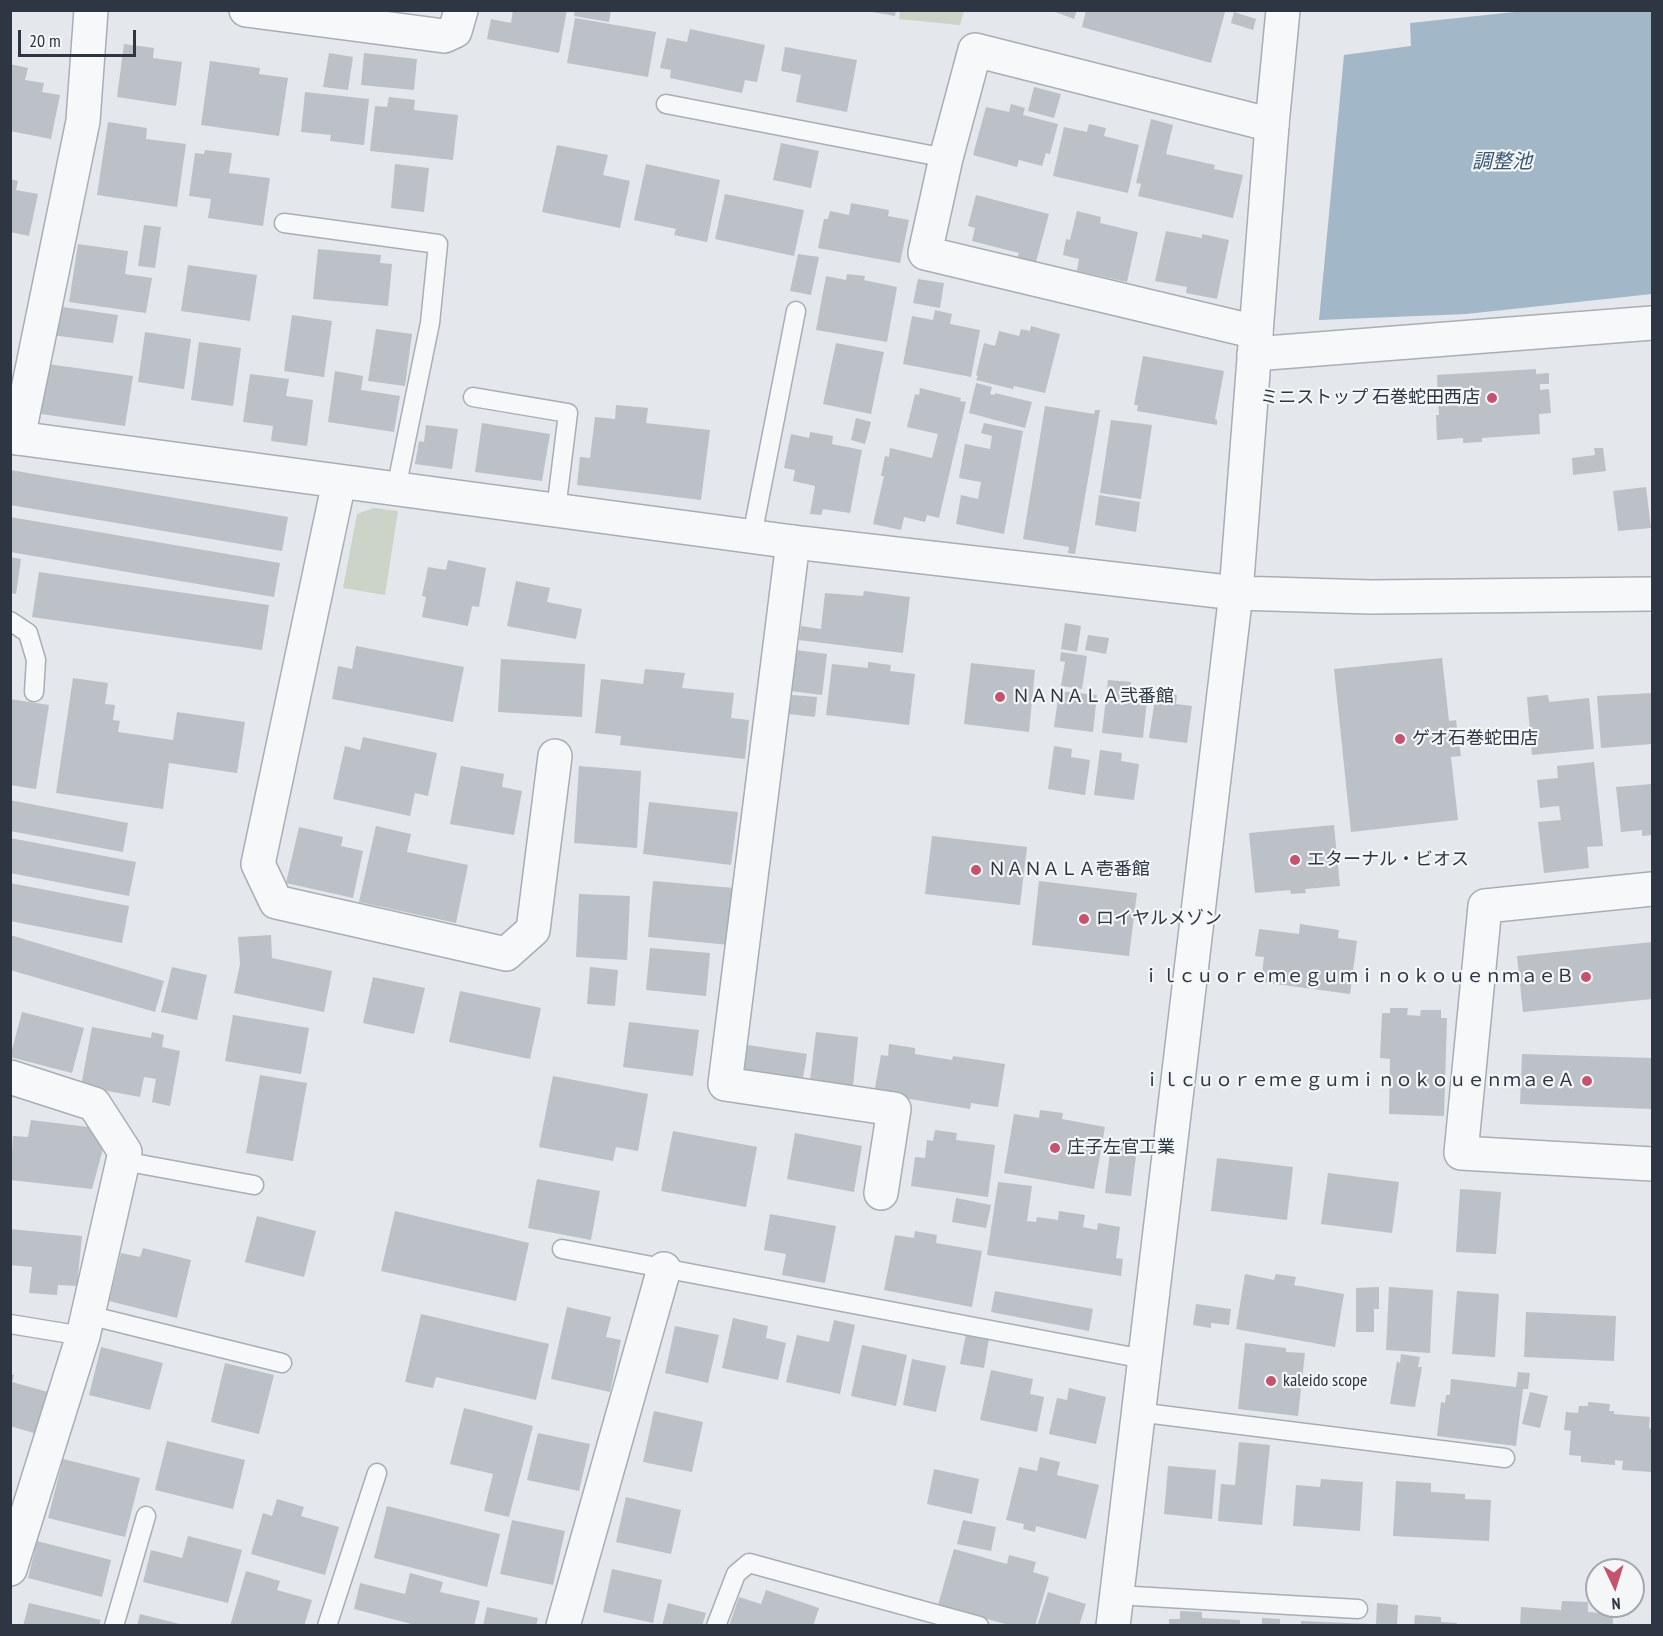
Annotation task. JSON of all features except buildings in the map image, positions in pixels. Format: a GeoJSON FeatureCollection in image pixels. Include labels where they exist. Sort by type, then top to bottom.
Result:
{"type":"FeatureCollection","features":[{"type":"Feature","properties":{"kind":"street"},"geometry":{"type":"LineString","coordinates":[[246,10],[444,36],[454,31],[461,10]]}},
{"type":"Feature","properties":{"kind":"street"},"geometry":{"type":"LineString","coordinates":[[1114,1610],[1236,593],[1283,10]]}},
{"type":"Feature","properties":{"kind":"street"},"geometry":{"type":"LineString","coordinates":[[90,11],[83,121],[14,438],[793,542],[1236,593],[1371,597],[1653,594]]}},
{"type":"Feature","properties":{"kind":"street"},"geometry":{"type":"LineString","coordinates":[[1272,125],[975,51],[946,158],[925,253],[1255,343],[1653,323]]}},
{"type":"Feature","properties":{"kind":"street"},"geometry":{"type":"LineString","coordinates":[[339,482],[258,864],[276,902],[506,954],[533,930],[555,756]]}},
{"type":"Feature","properties":{"kind":"street"},"geometry":{"type":"LineString","coordinates":[[793,542],[725,1084],[894,1110],[881,1193]]}},
{"type":"Feature","properties":{"kind":"street"},"geometry":{"type":"LineString","coordinates":[[1653,889],[1485,906],[1461,1153],[1653,1164]]}},
{"type":"Feature","properties":{"kind":"street"},"geometry":{"type":"LineString","coordinates":[[10,1077],[94,1104],[125,1152],[86,1326],[10,1569]]}},
{"type":"Feature","properties":{"kind":"street"},"geometry":{"type":"LineString","coordinates":[[563,1626],[664,1269]]}},
{"type":"Feature","properties":{"kind":"lane"},"geometry":{"type":"LineString","coordinates":[[666,104],[946,158]]}},
{"type":"Feature","properties":{"kind":"lane"},"geometry":{"type":"LineString","coordinates":[[284,223],[438,244],[430,323],[396,489]]}},
{"type":"Feature","properties":{"kind":"lane"},"geometry":{"type":"LineString","coordinates":[[752,536],[796,311]]}},
{"type":"Feature","properties":{"kind":"lane"},"geometry":{"type":"LineString","coordinates":[[473,397],[568,413],[556,510]]}},
{"type":"Feature","properties":{"kind":"lane"},"geometry":{"type":"LineString","coordinates":[[10,621],[28,633],[36,660],[34,692]]}},
{"type":"Feature","properties":{"kind":"lane"},"geometry":{"type":"LineString","coordinates":[[123,1161],[254,1185]]}},
{"type":"Feature","properties":{"kind":"lane"},"geometry":{"type":"LineString","coordinates":[[562,1250],[1144,1359]]}},
{"type":"Feature","properties":{"kind":"lane"},"geometry":{"type":"LineString","coordinates":[[10,1324],[86,1326],[282,1363]]}},
{"type":"Feature","properties":{"kind":"lane"},"geometry":{"type":"LineString","coordinates":[[1137,1412],[1505,1458]]}},
{"type":"Feature","properties":{"kind":"lane"},"geometry":{"type":"LineString","coordinates":[[327,1626],[376,1473]]}},
{"type":"Feature","properties":{"kind":"lane"},"geometry":{"type":"LineString","coordinates":[[114,1626],[146,1516]]}},
{"type":"Feature","properties":{"kind":"lane"},"geometry":{"type":"LineString","coordinates":[[716,1626],[736,1574],[749,1563],[979,1626]]}},
{"type":"Feature","properties":{"kind":"lane"},"geometry":{"type":"LineString","coordinates":[[1114,1610],[1358,1609]]}},
{"type":"Feature","properties":{"kind":"green space"},"geometry":{"type":"Polygon","coordinates":[[[900,10],[964,11],[960,25],[899,19],[900,10]]]}},
{"type":"Feature","properties":{"kind":"green space"},"geometry":{"type":"Polygon","coordinates":[[[374,508],[398,511],[385,595],[343,588],[357,514],[374,508]]]}},
{"type":"Feature","properties":{"kind":"water","name":"調整池"},"geometry":{"type":"Polygon","coordinates":[[[1524,11],[1652,11],[1652,294],[1466,314],[1319,320],[1344,55],[1411,46],[1410,23],[1524,11]]]}},
{"type":"Feature","properties":{"kind":"place","name":"ミニストップ 石巻蛇田西店"},"geometry":{"type":"Point","coordinates":[1492,398]}},
{"type":"Feature","properties":{"kind":"place","name":"ＮＡＮＡＬＡ弐番館"},"geometry":{"type":"Point","coordinates":[1000,697]}},
{"type":"Feature","properties":{"kind":"place","name":"ゲオ石巻蛇田店"},"geometry":{"type":"Point","coordinates":[1400,739]}},
{"type":"Feature","properties":{"kind":"place","name":"エターナル・ビオス"},"geometry":{"type":"Point","coordinates":[1295,860]}},
{"type":"Feature","properties":{"kind":"place","name":"ＮＡＮＡＬＡ壱番館"},"geometry":{"type":"Point","coordinates":[976,870]}},
{"type":"Feature","properties":{"kind":"place","name":"ロイヤルメゾン"},"geometry":{"type":"Point","coordinates":[1084,919]}},
{"type":"Feature","properties":{"kind":"place","name":"ｉｌｃｕｏｒｅｍｅｇｕｍｉｎｏｋｏｕｅｎｍａｅＢ"},"geometry":{"type":"Point","coordinates":[1586,977]}},
{"type":"Feature","properties":{"kind":"place","name":"ｉｌｃｕｏｒｅｍｅｇｕｍｉｎｏｋｏｕｅｎｍａｅＡ"},"geometry":{"type":"Point","coordinates":[1587,1081]}},
{"type":"Feature","properties":{"kind":"place","name":"庄子左官工業"},"geometry":{"type":"Point","coordinates":[1055,1148]}},
{"type":"Feature","properties":{"kind":"place","name":"kaleido scope"},"geometry":{"type":"Point","coordinates":[1271,1381]}}]}
